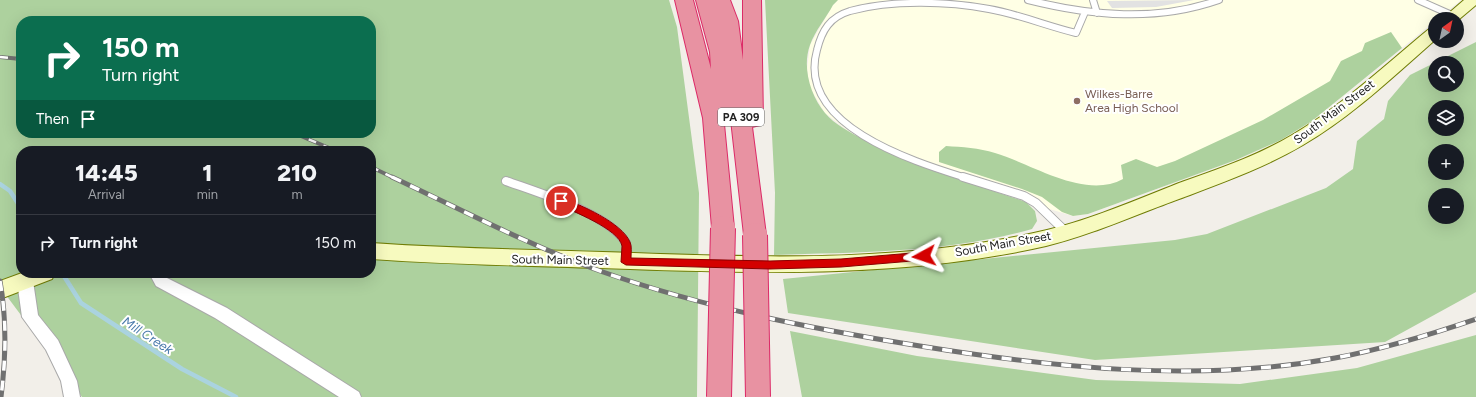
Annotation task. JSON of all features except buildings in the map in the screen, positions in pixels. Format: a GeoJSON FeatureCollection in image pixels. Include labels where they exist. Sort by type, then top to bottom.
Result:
{"type":"FeatureCollection","features":[{"type":"Feature","properties":{"kind":"highway"},"geometry":{"type":"LineString","coordinates":[[684,0],[713,118],[723,228]]}},
{"type":"Feature","properties":{"kind":"highway","name":"PA 309"},"geometry":{"type":"LineString","coordinates":[[705,0],[719,52],[724,131],[719,397]]}},
{"type":"Feature","properties":{"kind":"highway","name":"PA 309"},"geometry":{"type":"LineString","coordinates":[[721,0],[729,21],[755,231],[758,397]]}},
{"type":"Feature","properties":{"kind":"highway"},"geometry":{"type":"LineString","coordinates":[[752,0],[755,231]]}},
{"type":"Feature","properties":{"kind":"main road"},"geometry":{"type":"LineString","coordinates":[[1458,12],[1473,0]]}},
{"type":"Feature","properties":{"kind":"main road","name":"South Main Street"},"geometry":{"type":"LineString","coordinates":[[376,251],[478,258],[754,265],[877,260],[989,248],[1066,232],[1232,171],[1278,151],[1305,136],[1337,112],[1428,38]]}},
{"type":"Feature","properties":{"kind":"main road"},"geometry":{"type":"LineString","coordinates":[[0,290],[32,278]]}},
{"type":"Feature","properties":{"kind":"street"},"geometry":{"type":"LineString","coordinates":[[37,278],[30,317],[52,345],[68,381],[72,397]]}},
{"type":"Feature","properties":{"kind":"street"},"geometry":{"type":"LineString","coordinates":[[159,278],[161,282],[221,312],[353,397]]}},
{"type":"Feature","properties":{"kind":"lane"},"geometry":{"type":"LineString","coordinates":[[1028,0],[1085,12],[1134,15],[1169,12],[1198,7],[1219,0]]}},
{"type":"Feature","properties":{"kind":"lane"},"geometry":{"type":"LineString","coordinates":[[1093,0],[1097,13]]}},
{"type":"Feature","properties":{"kind":"lane"},"geometry":{"type":"LineString","coordinates":[[1418,0],[1442,12]]}},
{"type":"Feature","properties":{"kind":"lane"},"geometry":{"type":"LineString","coordinates":[[1066,232],[1036,203],[1024,196],[927,164],[893,150],[863,135],[835,114],[823,100],[815,87],[814,71],[817,46],[828,25],[836,17],[858,9],[884,4],[910,3],[987,8],[1076,33],[1085,12]]}},
{"type":"Feature","properties":{"kind":"lane"},"geometry":{"type":"LineString","coordinates":[[506,181],[574,206],[596,218],[618,233],[626,244],[626,262]]}},
{"type":"Feature","properties":{"kind":"shaded area","name":"Wilkes-Barre Area High School"},"geometry":{"type":"Polygon","coordinates":[[[838,0],[1461,0],[1446,12],[1428,12],[1428,27],[1312,121],[1281,140],[1236,160],[1088,214],[1073,216],[925,168],[888,153],[851,133],[825,113],[810,88],[807,69],[810,45],[833,5],[838,0]]]}},
{"type":"Feature","properties":{"kind":"shaded area"},"geometry":{"type":"Polygon","coordinates":[[[1194,0],[1156,7],[1112,8],[1107,1],[1194,0]]]}},
{"type":"Feature","properties":{"kind":"green space"},"geometry":{"type":"Polygon","coordinates":[[[0,0],[669,0],[677,27],[699,193],[697,397],[82,397],[0,287],[0,0]]]}},
{"type":"Feature","properties":{"kind":"green space"},"geometry":{"type":"Polygon","coordinates":[[[765,0],[838,0],[833,5],[810,45],[807,62],[809,80],[815,98],[825,113],[833,121],[884,150],[944,174],[1026,202],[1035,211],[1037,221],[1032,229],[968,243],[936,247],[872,252],[774,255],[775,193],[765,0]]]}},
{"type":"Feature","properties":{"kind":"green space"},"geometry":{"type":"Polygon","coordinates":[[[1391,32],[1402,48],[1312,121],[1281,140],[1236,160],[1088,214],[1073,216],[1062,212],[1042,197],[939,162],[939,152],[946,146],[970,148],[995,153],[1042,172],[1076,183],[1092,185],[1108,184],[1123,179],[1121,165],[1136,159],[1157,167],[1175,161],[1263,120],[1330,81],[1341,61],[1362,51],[1365,43],[1391,32]]]}},
{"type":"Feature","properties":{"kind":"green space"},"geometry":{"type":"Polygon","coordinates":[[[1476,42],[1476,292],[1385,342],[1095,360],[788,313],[783,279],[1175,240],[1207,234],[1326,188],[1353,169],[1357,141],[1384,119],[1388,101],[1410,75],[1428,66],[1428,92],[1464,92],[1464,56],[1448,56],[1476,42]]]}},
{"type":"Feature","properties":{"kind":"green space"},"geometry":{"type":"Polygon","coordinates":[[[790,331],[917,356],[1096,380],[1240,384],[1357,368],[1476,335],[1476,397],[802,397],[790,331]]]}},
{"type":"Feature","properties":{"kind":"waterway","name":"Mill Creek"},"geometry":{"type":"LineString","coordinates":[[0,184],[10,191],[16,200]]}},
{"type":"Feature","properties":{"kind":"waterway","name":"Mill Creek"},"geometry":{"type":"LineString","coordinates":[[65,278],[81,303],[182,369],[236,397]]}},
{"type":"Feature","properties":{"kind":"railway"},"geometry":{"type":"LineString","coordinates":[[0,57],[16,59]]}},
{"type":"Feature","properties":{"kind":"railway"},"geometry":{"type":"LineString","coordinates":[[306,138],[324,146]]}},
{"type":"Feature","properties":{"kind":"railway"},"geometry":{"type":"LineString","coordinates":[[376,169],[394,178]]}},
{"type":"Feature","properties":{"kind":"railway"},"geometry":{"type":"LineString","coordinates":[[392,177],[549,251],[642,285],[720,307],[800,325],[920,346],[1023,361],[1128,370],[1180,371],[1232,370],[1284,366],[1335,358],[1388,346],[1476,319]]}},
{"type":"Feature","properties":{"kind":"railway"},"geometry":{"type":"LineString","coordinates":[[0,281],[5,325],[4,368],[1,397]]}},
{"type":"Feature","properties":{"kind":"place","name":"Wilkes-Barre Area High School"},"geometry":{"type":"Point","coordinates":[1077,101]}},
{"type":"Feature","properties":{"kind":"route"},"geometry":{"type":"LineString","coordinates":[[561,201],[596,218],[618,233],[626,244],[626,262],[770,265],[841,263],[924,256]]}}]}
